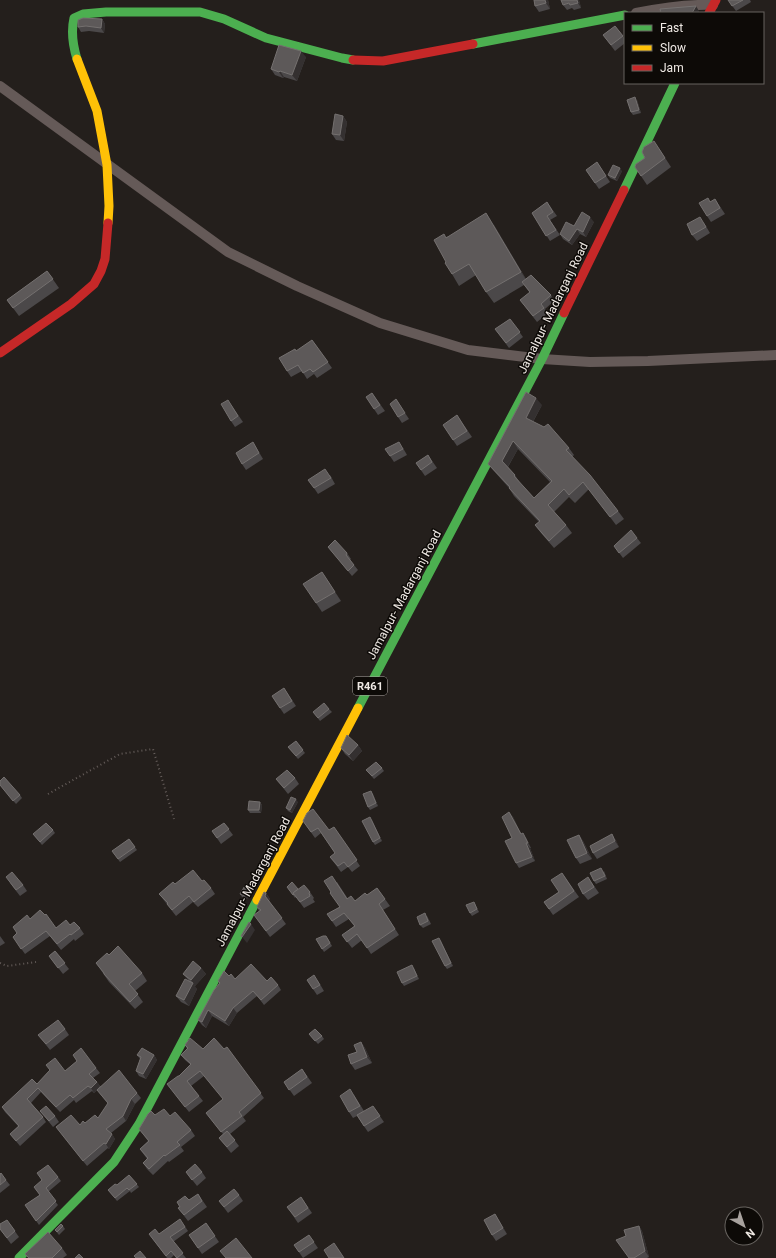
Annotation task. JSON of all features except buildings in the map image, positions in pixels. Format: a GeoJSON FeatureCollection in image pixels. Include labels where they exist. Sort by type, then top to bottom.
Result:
{"type":"FeatureCollection","features":[{"type":"Feature","properties":{"kind":"main road"},"geometry":{"type":"LineString","coordinates":[[0,353],[71,304],[94,284],[105,259],[109,206],[107,165],[97,111],[75,52],[72,28],[74,18],[83,14],[106,12],[200,12],[224,19],[266,38],[342,58],[363,61],[383,60],[624,15]]}},
{"type":"Feature","properties":{"kind":"main road","name":"Jamalpur- Madarganj Road"},"geometry":{"type":"LineString","coordinates":[[18,1258],[114,1162],[139,1124],[542,359],[675,84]]}},
{"type":"Feature","properties":{"kind":"street"},"geometry":{"type":"LineString","coordinates":[[643,12],[700,4],[713,6]]}},
{"type":"Feature","properties":{"kind":"street"},"geometry":{"type":"LineString","coordinates":[[0,86],[228,252],[297,286],[380,323],[468,350],[542,359],[590,362],[776,355]]}},
{"type":"Feature","properties":{"kind":"path"},"geometry":{"type":"LineString","coordinates":[[48,794],[120,754],[153,749],[174,819]]}},
{"type":"Feature","properties":{"kind":"path"},"geometry":{"type":"LineString","coordinates":[[0,964],[7,966],[36,962]]}},
{"type":"Feature","properties":{"kind":"traffic: fast"},"geometry":{"type":"LineString","coordinates":[[77,59],[74,49],[73,23],[74,18],[83,14],[106,12],[200,12],[224,19],[266,38],[353,60]]}},
{"type":"Feature","properties":{"kind":"traffic: fast"},"geometry":{"type":"LineString","coordinates":[[473,44],[624,15]]}},
{"type":"Feature","properties":{"kind":"traffic: fast"},"geometry":{"type":"LineString","coordinates":[[624,190],[675,84]]}},
{"type":"Feature","properties":{"kind":"traffic: fast"},"geometry":{"type":"LineString","coordinates":[[358,708],[542,359],[564,313]]}},
{"type":"Feature","properties":{"kind":"traffic: fast"},"geometry":{"type":"LineString","coordinates":[[19,1258],[114,1162],[139,1124],[257,900]]}},
{"type":"Feature","properties":{"kind":"traffic: slow"},"geometry":{"type":"LineString","coordinates":[[77,59],[97,111],[107,165],[109,206],[108,223]]}},
{"type":"Feature","properties":{"kind":"traffic: slow"},"geometry":{"type":"LineString","coordinates":[[257,900],[358,708]]}},
{"type":"Feature","properties":{"kind":"traffic: jam"},"geometry":{"type":"LineString","coordinates":[[710,12],[716,0]]}},
{"type":"Feature","properties":{"kind":"traffic: jam"},"geometry":{"type":"LineString","coordinates":[[353,60],[383,61],[473,44]]}},
{"type":"Feature","properties":{"kind":"traffic: jam"},"geometry":{"type":"LineString","coordinates":[[564,313],[624,190]]}},
{"type":"Feature","properties":{"kind":"traffic: jam"},"geometry":{"type":"LineString","coordinates":[[0,353],[71,304],[94,284],[105,259],[108,223]]}}]}
